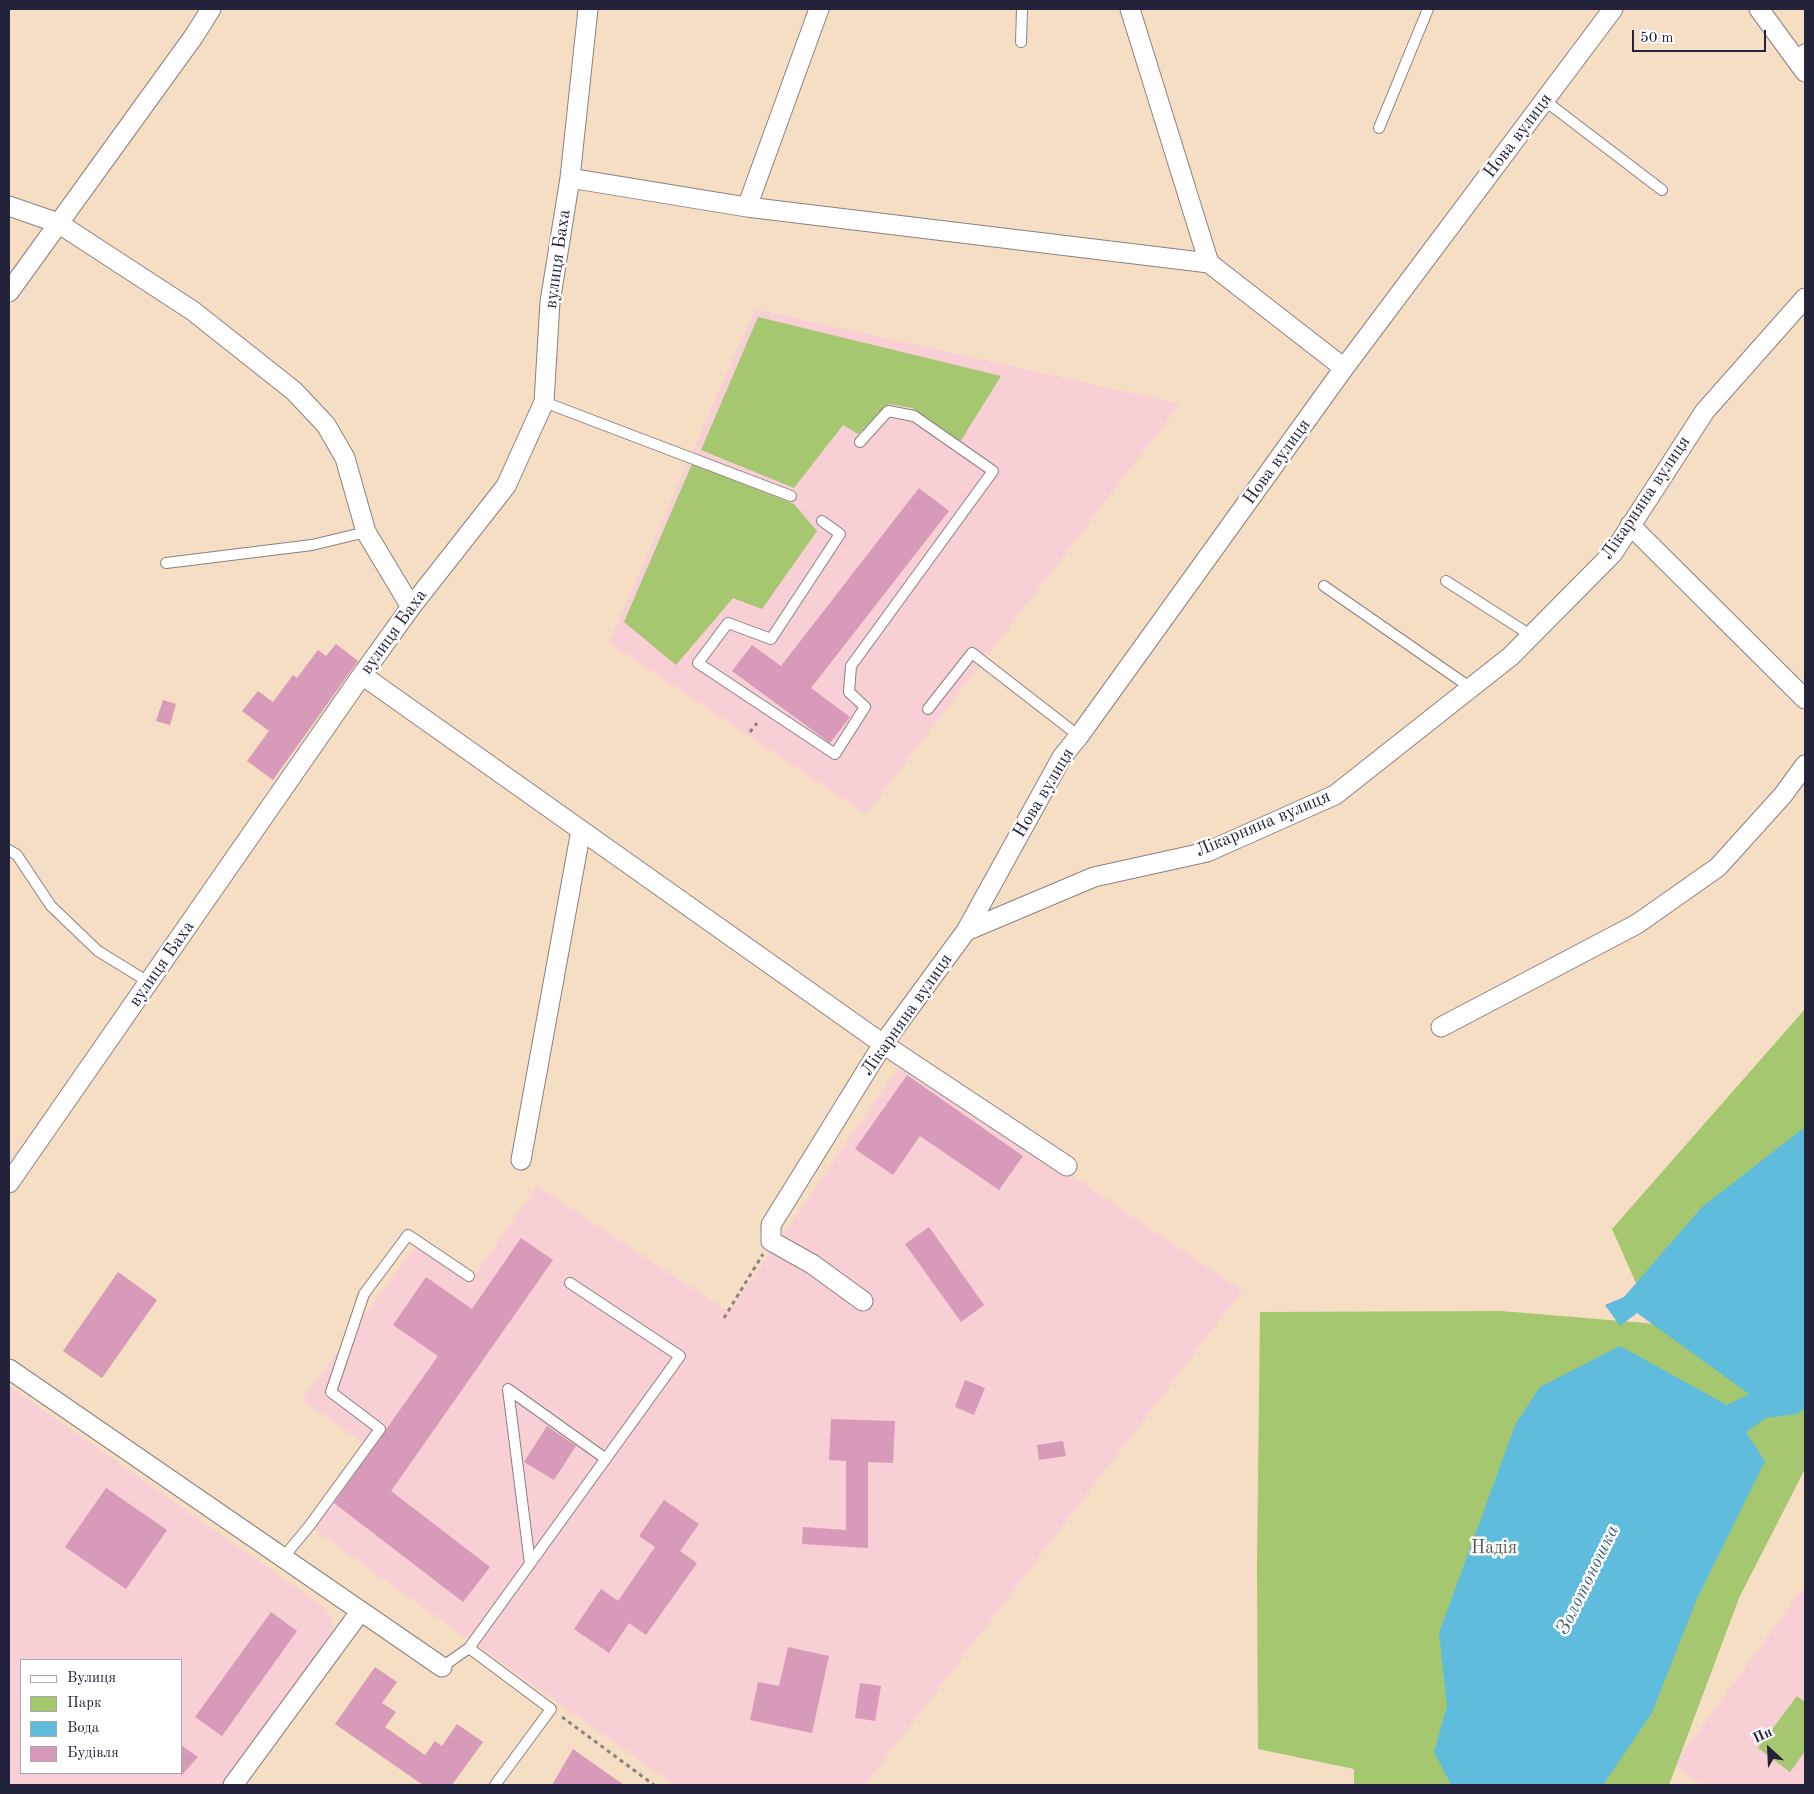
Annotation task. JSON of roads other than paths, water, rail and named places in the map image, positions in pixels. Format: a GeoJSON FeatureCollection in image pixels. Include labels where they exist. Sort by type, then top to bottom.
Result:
{"type":"FeatureCollection","features":[{"type":"Feature","properties":{"kind":"street"},"geometry":{"type":"LineString","coordinates":[[9,292],[194,36],[211,9]]}},
{"type":"Feature","properties":{"kind":"street","name":"вулиця Баха"},"geometry":{"type":"LineString","coordinates":[[9,1183],[150,983],[362,675],[411,607],[506,486],[544,402],[550,302],[570,178],[588,9]]}},
{"type":"Feature","properties":{"kind":"street"},"geometry":{"type":"LineString","coordinates":[[747,207],[819,9]]}},
{"type":"Feature","properties":{"kind":"street"},"geometry":{"type":"LineString","coordinates":[[1130,9],[1209,263]]}},
{"type":"Feature","properties":{"kind":"street","name":"Нова вулиця"},"geometry":{"type":"LineString","coordinates":[[966,931],[1062,757],[1344,368],[1613,9]]}},
{"type":"Feature","properties":{"kind":"street"},"geometry":{"type":"LineString","coordinates":[[1759,9],[1802,59]]}},
{"type":"Feature","properties":{"kind":"street"},"geometry":{"type":"LineString","coordinates":[[570,178],[747,207],[1209,263],[1344,368]]}},
{"type":"Feature","properties":{"kind":"street"},"geometry":{"type":"LineString","coordinates":[[9,206],[58,223],[193,311],[294,391],[326,425],[345,458],[366,532],[411,607]]}},
{"type":"Feature","properties":{"kind":"street","name":"Лікарняна вулиця"},"geometry":{"type":"LineString","coordinates":[[863,1301],[812,1264],[771,1241],[771,1225],[883,1044],[966,931],[1094,877],[1207,852],[1334,795],[1512,656],[1613,553],[1705,411],[1805,298]]}},
{"type":"Feature","properties":{"kind":"street"},"geometry":{"type":"LineString","coordinates":[[1630,525],[1805,699]]}},
{"type":"Feature","properties":{"kind":"street"},"geometry":{"type":"LineString","coordinates":[[362,675],[883,1044],[1067,1166]]}},
{"type":"Feature","properties":{"kind":"street"},"geometry":{"type":"LineString","coordinates":[[1441,1027],[1637,924],[1718,867],[1783,796],[1805,765]]}},
{"type":"Feature","properties":{"kind":"street"},"geometry":{"type":"LineString","coordinates":[[521,1160],[581,830]]}},
{"type":"Feature","properties":{"kind":"street"},"geometry":{"type":"LineString","coordinates":[[9,1369],[282,1559],[442,1667]]}},
{"type":"Feature","properties":{"kind":"street"},"geometry":{"type":"LineString","coordinates":[[233,1785],[360,1612]]}},
{"type":"Feature","properties":{"kind":"lane"},"geometry":{"type":"LineString","coordinates":[[1021,42],[1022,9]]}},
{"type":"Feature","properties":{"kind":"lane"},"geometry":{"type":"LineString","coordinates":[[1379,128],[1428,9]]}},
{"type":"Feature","properties":{"kind":"lane"},"geometry":{"type":"LineString","coordinates":[[1544,100],[1662,190]]}},
{"type":"Feature","properties":{"kind":"lane"},"geometry":{"type":"LineString","coordinates":[[544,402],[791,496]]}},
{"type":"Feature","properties":{"kind":"lane"},"geometry":{"type":"LineString","coordinates":[[822,521],[840,534],[771,638],[728,623],[698,663],[836,754],[865,708],[849,692],[852,666],[993,471],[914,416],[888,411],[860,442]]}},
{"type":"Feature","properties":{"kind":"lane"},"geometry":{"type":"LineString","coordinates":[[166,563],[312,545],[366,532]]}},
{"type":"Feature","properties":{"kind":"lane"},"geometry":{"type":"LineString","coordinates":[[1446,580],[1532,636]]}},
{"type":"Feature","properties":{"kind":"lane"},"geometry":{"type":"LineString","coordinates":[[1324,586],[1471,688]]}},
{"type":"Feature","properties":{"kind":"lane"},"geometry":{"type":"LineString","coordinates":[[928,709],[972,653],[1079,736]]}},
{"type":"Feature","properties":{"kind":"lane"},"geometry":{"type":"LineString","coordinates":[[9,850],[17,855],[51,906],[98,951],[150,983]]}},
{"type":"Feature","properties":{"kind":"lane"},"geometry":{"type":"LineString","coordinates":[[282,1559],[310,1525],[380,1429],[330,1392],[364,1294],[408,1235],[469,1276]]}},
{"type":"Feature","properties":{"kind":"lane"},"geometry":{"type":"LineString","coordinates":[[442,1667],[469,1648],[680,1356],[570,1283]]}},
{"type":"Feature","properties":{"kind":"lane"},"geometry":{"type":"LineString","coordinates":[[530,1564],[508,1389],[606,1458]]}},
{"type":"Feature","properties":{"kind":"lane"},"geometry":{"type":"LineString","coordinates":[[469,1648],[551,1709],[495,1785]]}},
{"type":"Feature","properties":{"kind":"water","name":"Золотоношка"},"geometry":{"type":"Polygon","coordinates":[[[1805,1127],[1805,1408],[1797,1414],[1766,1418],[1746,1432],[1765,1461],[1696,1601],[1652,1713],[1603,1785],[1451,1785],[1434,1752],[1447,1706],[1439,1633],[1516,1423],[1540,1387],[1620,1346],[1727,1405],[1749,1394],[1637,1313],[1620,1326],[1605,1305],[1624,1297],[1702,1207],[1805,1127]]]}},
{"type":"Feature","properties":{"kind":"park label","name":"Надія"},"geometry":{"type":"Point","coordinates":[1494,1548]}}]}
